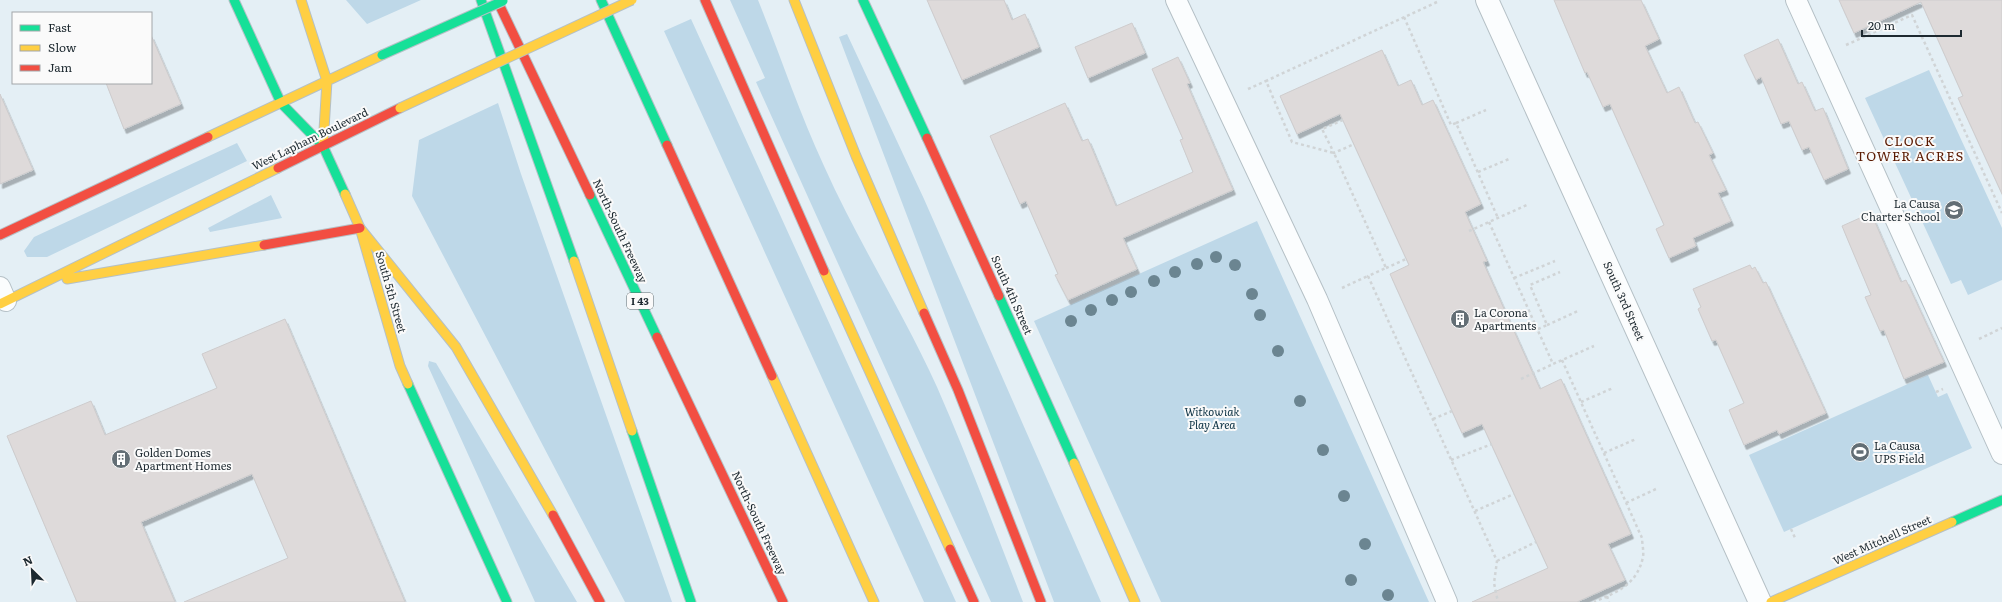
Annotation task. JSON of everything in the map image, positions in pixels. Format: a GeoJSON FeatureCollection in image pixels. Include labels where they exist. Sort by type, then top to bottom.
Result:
{"type":"FeatureCollection","features":[{"type":"Feature","properties":{"kind":"main road","name":"South 5th Street"},"geometry":{"type":"LineString","coordinates":[[234,0],[281,103],[323,146],[360,228],[400,366],[507,602]]}},
{"type":"Feature","properties":{"kind":"main road"},"geometry":{"type":"LineString","coordinates":[[301,0],[327,81],[323,146]]}},
{"type":"Feature","properties":{"kind":"main road"},"geometry":{"type":"LineString","coordinates":[[481,0],[588,301],[691,602]]}},
{"type":"Feature","properties":{"kind":"main road","name":"North-South Freeway"},"geometry":{"type":"LineString","coordinates":[[497,0],[783,602]]}},
{"type":"Feature","properties":{"kind":"main road"},"geometry":{"type":"LineString","coordinates":[[0,235],[327,81],[504,0]]}},
{"type":"Feature","properties":{"kind":"main road"},"geometry":{"type":"LineString","coordinates":[[601,0],[874,602]]}},
{"type":"Feature","properties":{"kind":"main road","name":"West Lapham Boulevard"},"geometry":{"type":"LineString","coordinates":[[2,297],[44,283],[400,108],[632,0]]}},
{"type":"Feature","properties":{"kind":"main road"},"geometry":{"type":"LineString","coordinates":[[705,0],[842,313],[974,602]]}},
{"type":"Feature","properties":{"kind":"main road"},"geometry":{"type":"LineString","coordinates":[[794,0],[856,156],[958,390],[1041,602]]}},
{"type":"Feature","properties":{"kind":"main road","name":"South 4th Street"},"geometry":{"type":"LineString","coordinates":[[863,0],[1012,324],[1135,602]]}},
{"type":"Feature","properties":{"kind":"main road"},"geometry":{"type":"LineString","coordinates":[[44,283],[360,228],[456,347],[538,487],[600,602]]}},
{"type":"Feature","properties":{"kind":"main road","name":"West Mitchell Street"},"geometry":{"type":"LineString","coordinates":[[1771,602],[2002,500]]}},
{"type":"Feature","properties":{"kind":"street","name":"South 3rd Street"},"geometry":{"type":"LineString","coordinates":[[1487,0],[1760,602]]}},
{"type":"Feature","properties":{"kind":"lane"},"geometry":{"type":"LineString","coordinates":[[1176,0],[1314,292],[1447,602]]}},
{"type":"Feature","properties":{"kind":"lane"},"geometry":{"type":"LineString","coordinates":[[1796,0],[2002,454]]}},
{"type":"Feature","properties":{"kind":"path"},"geometry":{"type":"LineString","coordinates":[[1354,144],[1334,153],[1292,142],[1266,81],[1437,2]]}},
{"type":"Feature","properties":{"kind":"path"},"geometry":{"type":"LineString","coordinates":[[1822,56],[1912,15],[2002,213]]}},
{"type":"Feature","properties":{"kind":"path"},"geometry":{"type":"LineString","coordinates":[[1404,17],[1451,125],[1486,110]]}},
{"type":"Feature","properties":{"kind":"path"},"geometry":{"type":"LineString","coordinates":[[1343,120],[1322,129],[1386,268]]}},
{"type":"Feature","properties":{"kind":"path"},"geometry":{"type":"LineString","coordinates":[[1456,123],[1498,218]]}},
{"type":"Feature","properties":{"kind":"path"},"geometry":{"type":"LineString","coordinates":[[1478,172],[1508,159]]}},
{"type":"Feature","properties":{"kind":"path"},"geometry":{"type":"LineString","coordinates":[[1469,231],[1529,204]]}},
{"type":"Feature","properties":{"kind":"path"},"geometry":{"type":"LineString","coordinates":[[1489,222],[1553,364]]}},
{"type":"Feature","properties":{"kind":"path"},"geometry":{"type":"LineString","coordinates":[[1354,282],[1406,259]]}},
{"type":"Feature","properties":{"kind":"path"},"geometry":{"type":"LineString","coordinates":[[1514,278],[1555,261]]}},
{"type":"Feature","properties":{"kind":"path"},"geometry":{"type":"LineString","coordinates":[[1548,325],[1530,285],[1560,272]]}},
{"type":"Feature","properties":{"kind":"path"},"geometry":{"type":"LineString","coordinates":[[1368,276],[1497,561],[1494,583],[1498,602]]}},
{"type":"Feature","properties":{"kind":"path"},"geometry":{"type":"LineString","coordinates":[[1538,329],[1578,311]]}},
{"type":"Feature","properties":{"kind":"path"},"geometry":{"type":"LineString","coordinates":[[1521,379],[1594,346]]}},
{"type":"Feature","properties":{"kind":"path"},"geometry":{"type":"LineString","coordinates":[[1562,360],[1642,538],[1644,556],[1635,575],[1625,588],[1594,602]]}},
{"type":"Feature","properties":{"kind":"path"},"geometry":{"type":"LineString","coordinates":[[1581,402],[1613,388]]}},
{"type":"Feature","properties":{"kind":"path"},"geometry":{"type":"LineString","coordinates":[[1433,419],[1452,411]]}},
{"type":"Feature","properties":{"kind":"path"},"geometry":{"type":"LineString","coordinates":[[1604,453],[1636,439]]}},
{"type":"Feature","properties":{"kind":"path"},"geometry":{"type":"LineString","coordinates":[[1451,460],[1492,444]]}},
{"type":"Feature","properties":{"kind":"path"},"geometry":{"type":"LineString","coordinates":[[1626,503],[1658,488]]}},
{"type":"Feature","properties":{"kind":"path"},"geometry":{"type":"LineString","coordinates":[[1475,511],[1514,494]]}},
{"type":"Feature","properties":{"kind":"path"},"geometry":{"type":"LineString","coordinates":[[1791,529],[1796,540]]}},
{"type":"Feature","properties":{"kind":"path"},"geometry":{"type":"LineString","coordinates":[[1497,561],[1536,542]]}},
{"type":"Feature","properties":{"kind":"path"},"geometry":{"type":"LineString","coordinates":[[1607,596],[1609,602]]}},
{"type":"Feature","properties":{"kind":"green space"},"geometry":{"type":"Polygon","coordinates":[[[346,0],[421,0],[367,24],[346,0]]]}},
{"type":"Feature","properties":{"kind":"green space"},"geometry":{"type":"Polygon","coordinates":[[[730,0],[758,0],[798,104],[824,166],[851,222],[910,332],[937,387],[1023,602],[991,602],[756,82],[765,78],[730,0]]]}},
{"type":"Feature","properties":{"kind":"green space"},"geometry":{"type":"Polygon","coordinates":[[[691,19],[956,602],[924,602],[664,31],[691,19]]]}},
{"type":"Feature","properties":{"kind":"green space"},"geometry":{"type":"Polygon","coordinates":[[[847,34],[924,199],[1101,602],[1054,602],[839,37],[847,34]]]}},
{"type":"Feature","properties":{"kind":"green space"},"geometry":{"type":"Polygon","coordinates":[[[1929,70],[2002,228],[2002,280],[1968,295],[1961,280],[1951,284],[1865,98],[1929,70]]]}},
{"type":"Feature","properties":{"kind":"green space"},"geometry":{"type":"Polygon","coordinates":[[[498,103],[521,174],[672,602],[625,602],[412,196],[419,140],[498,103]]]}},
{"type":"Feature","properties":{"kind":"green space"},"geometry":{"type":"Polygon","coordinates":[[[237,143],[247,161],[47,257],[27,257],[24,251],[34,237],[237,143]]]}},
{"type":"Feature","properties":{"kind":"green space"},"geometry":{"type":"Polygon","coordinates":[[[271,195],[282,218],[210,232],[208,228],[271,195]]]}},
{"type":"Feature","properties":{"kind":"green space","name":"Witkowiak Play Area"},"geometry":{"type":"Polygon","coordinates":[[[1257,221],[1429,602],[1161,602],[1034,321],[1257,221]]]}},
{"type":"Feature","properties":{"kind":"green space"},"geometry":{"type":"Polygon","coordinates":[[[429,361],[436,363],[577,602],[535,602],[428,366],[429,361]]]}},
{"type":"Feature","properties":{"kind":"green space","name":"La Causa UPS Field"},"geometry":{"type":"Polygon","coordinates":[[[1928,375],[1938,397],[1947,393],[1972,448],[1784,532],[1749,455],[1928,375]]]}},
{"type":"Feature","properties":{"kind":"building"},"geometry":{"type":"Polygon","coordinates":[[[927,0],[1004,0],[1012,20],[1025,14],[1039,47],[962,80],[927,0]]]}},
{"type":"Feature","properties":{"kind":"building"},"geometry":{"type":"Polygon","coordinates":[[[1554,0],[1641,0],[1659,39],[1645,46],[1667,93],[1679,87],[1695,123],[1698,122],[1713,153],[1709,155],[1726,190],[1718,193],[1731,221],[1693,238],[1696,246],[1669,258],[1656,229],[1664,225],[1610,104],[1603,107],[1587,72],[1585,73],[1554,0]]]}},
{"type":"Feature","properties":{"kind":"building"},"geometry":{"type":"Polygon","coordinates":[[[1839,0],[2002,0],[2002,194],[1958,98],[1963,96],[1921,2],[1854,33],[1839,0]]]}},
{"type":"Feature","properties":{"kind":"building"},"geometry":{"type":"Polygon","coordinates":[[[1132,23],[1145,53],[1088,78],[1075,47],[1132,23]]]}},
{"type":"Feature","properties":{"kind":"building"},"geometry":{"type":"Polygon","coordinates":[[[152,37],[181,104],[124,129],[106,84],[152,84],[152,37]]]}},
{"type":"Feature","properties":{"kind":"building"},"geometry":{"type":"Polygon","coordinates":[[[1778,39],[1798,84],[1802,82],[1815,111],[1823,108],[1848,169],[1824,180],[1809,147],[1802,150],[1789,121],[1781,124],[1761,77],[1756,80],[1744,55],[1778,39]]]}},
{"type":"Feature","properties":{"kind":"building","name":"La Corona Apartments"},"geometry":{"type":"Polygon","coordinates":[[[1382,50],[1398,86],[1411,80],[1422,105],[1433,100],[1481,204],[1465,212],[1487,261],[1483,262],[1540,389],[1561,379],[1631,534],[1608,544],[1625,580],[1577,602],[1472,602],[1548,568],[1482,424],[1462,433],[1390,274],[1409,265],[1340,114],[1297,134],[1280,96],[1382,50]]]}},
{"type":"Feature","properties":{"kind":"building"},"geometry":{"type":"Polygon","coordinates":[[[1178,57],[1190,83],[1187,84],[1233,190],[1123,238],[1137,269],[1068,300],[1055,275],[1058,274],[1026,201],[1020,204],[990,136],[1065,103],[1082,141],[1088,139],[1116,206],[1193,172],[1180,140],[1183,139],[1152,69],[1178,57]]]}},
{"type":"Feature","properties":{"kind":"building"},"geometry":{"type":"Polygon","coordinates":[[[0,94],[33,170],[0,184],[0,94]]]}},
{"type":"Feature","properties":{"kind":"building"},"geometry":{"type":"Polygon","coordinates":[[[1871,213],[1901,282],[1906,280],[1944,362],[1904,379],[1884,330],[1880,331],[1865,297],[1871,295],[1842,226],[1871,213]]]}},
{"type":"Feature","properties":{"kind":"building"},"geometry":{"type":"Polygon","coordinates":[[[1750,265],[1752,269],[1755,267],[1763,283],[1766,282],[1826,413],[1779,434],[1777,430],[1744,445],[1729,410],[1744,403],[1716,340],[1712,341],[1698,309],[1701,307],[1693,289],[1750,265]]]}},
{"type":"Feature","properties":{"kind":"building","name":"Golden Domes Apartment Homes"},"geometry":{"type":"Polygon","coordinates":[[[285,319],[405,602],[184,602],[288,558],[252,474],[141,522],[175,602],[77,602],[7,436],[91,401],[105,435],[217,388],[202,354],[285,319]]]}},
{"type":"Feature","properties":{"kind":"traffic: fast"},"geometry":{"type":"LineString","coordinates":[[234,0],[281,103],[323,146],[345,194]]}},
{"type":"Feature","properties":{"kind":"traffic: fast"},"geometry":{"type":"LineString","coordinates":[[481,0],[574,261]]}},
{"type":"Feature","properties":{"kind":"traffic: fast"},"geometry":{"type":"LineString","coordinates":[[601,0],[667,145]]}},
{"type":"Feature","properties":{"kind":"traffic: fast"},"geometry":{"type":"LineString","coordinates":[[863,0],[927,138]]}},
{"type":"Feature","properties":{"kind":"traffic: fast"},"geometry":{"type":"LineString","coordinates":[[382,55],[503,1]]}},
{"type":"Feature","properties":{"kind":"traffic: fast"},"geometry":{"type":"LineString","coordinates":[[590,195],[657,337]]}},
{"type":"Feature","properties":{"kind":"traffic: fast"},"geometry":{"type":"LineString","coordinates":[[999,296],[1074,463]]}},
{"type":"Feature","properties":{"kind":"traffic: fast"},"geometry":{"type":"LineString","coordinates":[[408,384],[507,602]]}},
{"type":"Feature","properties":{"kind":"traffic: fast"},"geometry":{"type":"LineString","coordinates":[[632,431],[691,602]]}},
{"type":"Feature","properties":{"kind":"traffic: fast"},"geometry":{"type":"LineString","coordinates":[[1952,522],[2002,500]]}},
{"type":"Feature","properties":{"kind":"traffic: slow"},"geometry":{"type":"LineString","coordinates":[[301,0],[327,81],[323,146]]}},
{"type":"Feature","properties":{"kind":"traffic: slow"},"geometry":{"type":"LineString","coordinates":[[400,108],[632,0]]}},
{"type":"Feature","properties":{"kind":"traffic: slow"},"geometry":{"type":"LineString","coordinates":[[794,0],[856,156],[924,313]]}},
{"type":"Feature","properties":{"kind":"traffic: slow"},"geometry":{"type":"LineString","coordinates":[[208,137],[382,55]]}},
{"type":"Feature","properties":{"kind":"traffic: slow"},"geometry":{"type":"LineString","coordinates":[[0,304],[278,168]]}},
{"type":"Feature","properties":{"kind":"traffic: slow"},"geometry":{"type":"LineString","coordinates":[[345,194],[360,228],[400,366],[408,384]]}},
{"type":"Feature","properties":{"kind":"traffic: slow"},"geometry":{"type":"LineString","coordinates":[[360,228],[456,347],[553,515]]}},
{"type":"Feature","properties":{"kind":"traffic: slow"},"geometry":{"type":"LineString","coordinates":[[67,279],[264,245]]}},
{"type":"Feature","properties":{"kind":"traffic: slow"},"geometry":{"type":"LineString","coordinates":[[574,261],[632,431]]}},
{"type":"Feature","properties":{"kind":"traffic: slow"},"geometry":{"type":"LineString","coordinates":[[824,271],[950,549]]}},
{"type":"Feature","properties":{"kind":"traffic: slow"},"geometry":{"type":"LineString","coordinates":[[772,376],[874,602]]}},
{"type":"Feature","properties":{"kind":"traffic: slow"},"geometry":{"type":"LineString","coordinates":[[1074,463],[1135,602]]}},
{"type":"Feature","properties":{"kind":"traffic: slow"},"geometry":{"type":"LineString","coordinates":[[1771,602],[1952,522]]}},
{"type":"Feature","properties":{"kind":"traffic: jam"},"geometry":{"type":"LineString","coordinates":[[497,0],[590,195]]}},
{"type":"Feature","properties":{"kind":"traffic: jam"},"geometry":{"type":"LineString","coordinates":[[705,0],[824,271]]}},
{"type":"Feature","properties":{"kind":"traffic: jam"},"geometry":{"type":"LineString","coordinates":[[278,168],[400,108]]}},
{"type":"Feature","properties":{"kind":"traffic: jam"},"geometry":{"type":"LineString","coordinates":[[0,235],[208,137]]}},
{"type":"Feature","properties":{"kind":"traffic: jam"},"geometry":{"type":"LineString","coordinates":[[927,138],[999,296]]}},
{"type":"Feature","properties":{"kind":"traffic: jam"},"geometry":{"type":"LineString","coordinates":[[667,145],[772,376]]}},
{"type":"Feature","properties":{"kind":"traffic: jam"},"geometry":{"type":"LineString","coordinates":[[264,245],[360,228]]}},
{"type":"Feature","properties":{"kind":"traffic: jam"},"geometry":{"type":"LineString","coordinates":[[924,313],[958,390],[1041,602]]}},
{"type":"Feature","properties":{"kind":"traffic: jam"},"geometry":{"type":"LineString","coordinates":[[657,337],[783,602]]}},
{"type":"Feature","properties":{"kind":"traffic: jam"},"geometry":{"type":"LineString","coordinates":[[553,515],[600,602]]}},
{"type":"Feature","properties":{"kind":"traffic: jam"},"geometry":{"type":"LineString","coordinates":[[950,549],[974,602]]}},
{"type":"Feature","properties":{"kind":"place","name":"La Causa Charter School"},"geometry":{"type":"Point","coordinates":[1954,210]}},
{"type":"Feature","properties":{"kind":"place","name":"La Corona Apartments"},"geometry":{"type":"Point","coordinates":[1460,319]}},
{"type":"Feature","properties":{"kind":"place","name":"La Causa UPS Field"},"geometry":{"type":"Point","coordinates":[1860,452]}},
{"type":"Feature","properties":{"kind":"place","name":"Golden Domes Apartment Homes"},"geometry":{"type":"Point","coordinates":[121,459]}},
{"type":"Feature","properties":{"kind":"district","name":"CLOCK TOWER ACRES"},"geometry":{"type":"Point","coordinates":[1910,148]}}]}
